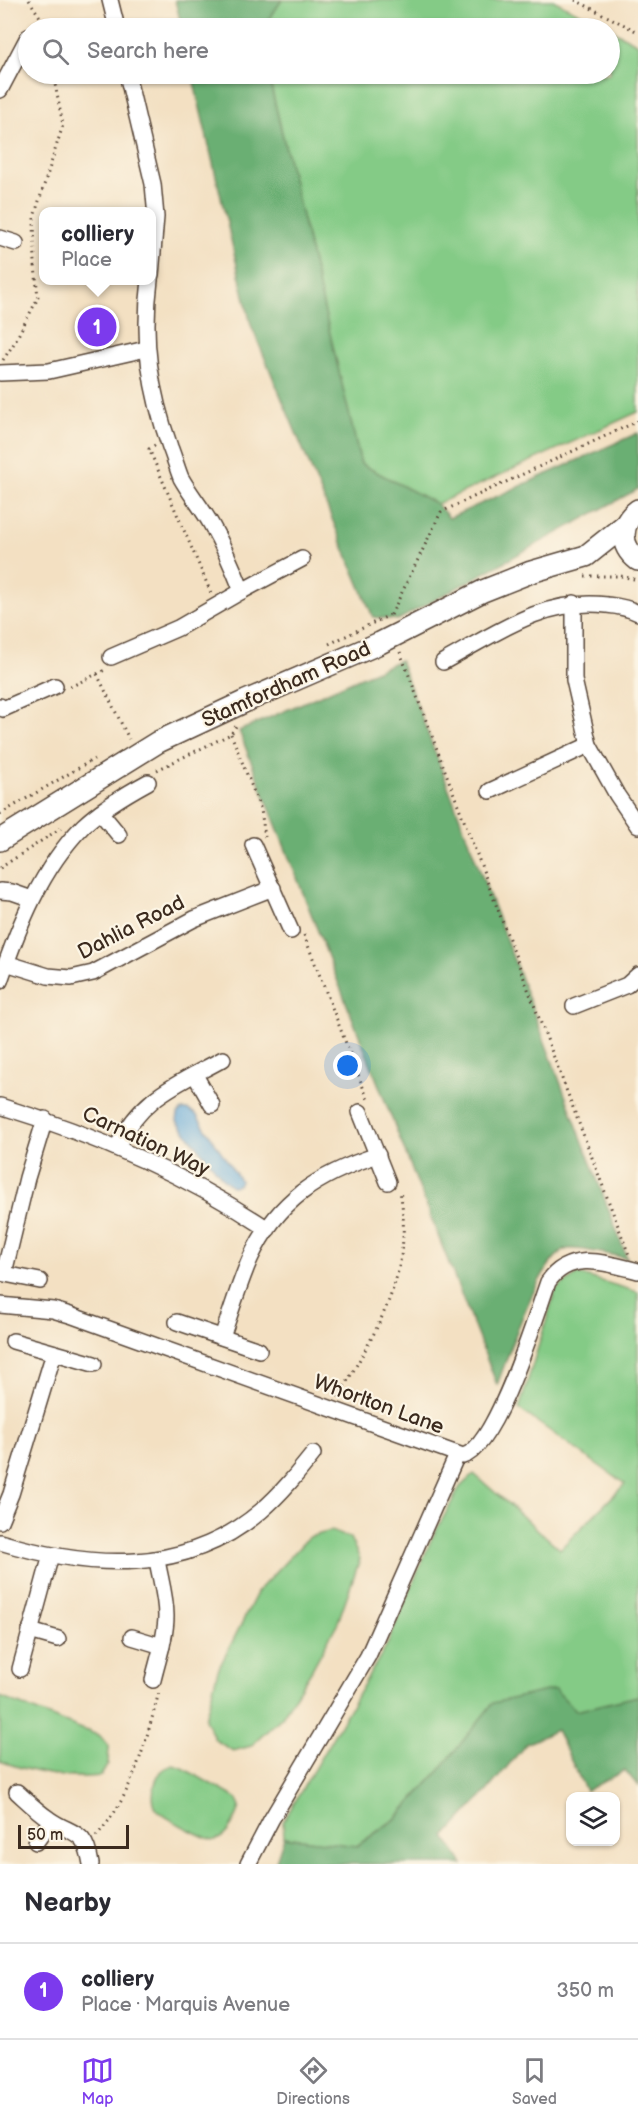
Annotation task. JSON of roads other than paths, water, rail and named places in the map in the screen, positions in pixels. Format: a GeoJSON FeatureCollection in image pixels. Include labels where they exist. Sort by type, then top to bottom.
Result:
{"type":"FeatureCollection","features":[{"type":"Feature","properties":{"kind":"main road","name":"Stamfordham Road"},"geometry":{"type":"LineString","coordinates":[[632,517],[624,535],[625,545],[638,561]]}},
{"type":"Feature","properties":{"kind":"main road","name":"Stamfordham Road"},"geometry":{"type":"LineString","coordinates":[[584,566],[632,517]]}},
{"type":"Feature","properties":{"kind":"main road","name":"Stamfordham Road"},"geometry":{"type":"LineString","coordinates":[[0,840],[158,742],[246,701],[389,647],[495,586],[531,572],[638,561]]}},
{"type":"Feature","properties":{"kind":"street"},"geometry":{"type":"LineString","coordinates":[[110,0],[114,18]]}},
{"type":"Feature","properties":{"kind":"street"},"geometry":{"type":"LineString","coordinates":[[0,90],[18,58]]}},
{"type":"Feature","properties":{"kind":"street"},"geometry":{"type":"LineString","coordinates":[[129,84],[153,184],[155,207]]}},
{"type":"Feature","properties":{"kind":"street"},"geometry":{"type":"LineString","coordinates":[[0,238],[16,243]]}},
{"type":"Feature","properties":{"kind":"street"},"geometry":{"type":"LineString","coordinates":[[150,285],[146,349],[152,385],[167,439],[181,477],[212,526],[242,591]]}},
{"type":"Feature","properties":{"kind":"street"},"geometry":{"type":"LineString","coordinates":[[0,373],[49,371],[146,349]]}},
{"type":"Feature","properties":{"kind":"street"},"geometry":{"type":"LineString","coordinates":[[111,657],[178,628],[302,559]]}},
{"type":"Feature","properties":{"kind":"street"},"geometry":{"type":"LineString","coordinates":[[574,603],[574,680],[589,745],[617,795],[638,826]]}},
{"type":"Feature","properties":{"kind":"street"},"geometry":{"type":"LineString","coordinates":[[443,662],[534,613],[558,605],[574,603],[612,605],[638,613]]}},
{"type":"Feature","properties":{"kind":"street"},"geometry":{"type":"LineString","coordinates":[[1,708],[55,686]]}},
{"type":"Feature","properties":{"kind":"street"},"geometry":{"type":"LineString","coordinates":[[490,791],[589,745]]}},
{"type":"Feature","properties":{"kind":"street"},"geometry":{"type":"LineString","coordinates":[[0,981],[32,899],[56,858],[84,825],[148,778]]}},
{"type":"Feature","properties":{"kind":"street"},"geometry":{"type":"LineString","coordinates":[[100,812],[119,835]]}},
{"type":"Feature","properties":{"kind":"street"},"geometry":{"type":"LineString","coordinates":[[260,843],[273,888],[296,929]]}},
{"type":"Feature","properties":{"kind":"street","name":"Dahlia Road"},"geometry":{"type":"LineString","coordinates":[[6,963],[48,976],[71,978],[93,974],[194,919],[273,888]]}},
{"type":"Feature","properties":{"kind":"street"},"geometry":{"type":"LineString","coordinates":[[0,891],[21,894],[32,899]]}},
{"type":"Feature","properties":{"kind":"street"},"geometry":{"type":"LineString","coordinates":[[573,1006],[627,986],[638,975]]}},
{"type":"Feature","properties":{"kind":"street"},"geometry":{"type":"LineString","coordinates":[[117,1147],[134,1117],[151,1100],[223,1059]]}},
{"type":"Feature","properties":{"kind":"street"},"geometry":{"type":"LineString","coordinates":[[195,1074],[212,1105]]}},
{"type":"Feature","properties":{"kind":"street","name":"Carnation Way"},"geometry":{"type":"LineString","coordinates":[[0,1106],[45,1119],[117,1147],[192,1184],[268,1229]]}},
{"type":"Feature","properties":{"kind":"street"},"geometry":{"type":"LineString","coordinates":[[366,1110],[378,1155],[394,1186]]}},
{"type":"Feature","properties":{"kind":"street"},"geometry":{"type":"LineString","coordinates":[[40,1281],[2,1273],[45,1119]]}},
{"type":"Feature","properties":{"kind":"street"},"geometry":{"type":"LineString","coordinates":[[222,1337],[249,1261],[284,1207],[315,1182],[346,1165],[378,1155]]}},
{"type":"Feature","properties":{"kind":"street","name":"Whorlton Lane"},"geometry":{"type":"LineString","coordinates":[[0,1305],[53,1310],[70,1315],[457,1455],[475,1450],[492,1425],[521,1357],[548,1282],[554,1274],[567,1264],[582,1261],[636,1271]]}},
{"type":"Feature","properties":{"kind":"street"},"geometry":{"type":"LineString","coordinates":[[177,1322],[259,1350]]}},
{"type":"Feature","properties":{"kind":"street"},"geometry":{"type":"LineString","coordinates":[[13,1341],[94,1364]]}},
{"type":"Feature","properties":{"kind":"street"},"geometry":{"type":"LineString","coordinates":[[0,1521],[11,1494],[54,1353]]}},
{"type":"Feature","properties":{"kind":"street"},"geometry":{"type":"LineString","coordinates":[[0,1542],[51,1555],[101,1562],[126,1563],[157,1560],[187,1552],[206,1545],[244,1525],[281,1492],[313,1454]]}},
{"type":"Feature","properties":{"kind":"street"},"geometry":{"type":"LineString","coordinates":[[248,1864],[271,1820],[368,1656],[457,1455]]}},
{"type":"Feature","properties":{"kind":"street"},"geometry":{"type":"LineString","coordinates":[[20,1668],[51,1555]]}},
{"type":"Feature","properties":{"kind":"street"},"geometry":{"type":"LineString","coordinates":[[153,1680],[166,1623],[166,1604],[157,1560]]}},
{"type":"Feature","properties":{"kind":"street"},"geometry":{"type":"LineString","coordinates":[[30,1631],[58,1639]]}},
{"type":"Feature","properties":{"kind":"street"},"geometry":{"type":"LineString","coordinates":[[132,1637],[162,1646]]}},
{"type":"Feature","properties":{"kind":"street"},"geometry":{"type":"LineString","coordinates":[[16,1792],[51,1821],[76,1833],[86,1845],[91,1864]]}},
{"type":"Feature","properties":{"kind":"street"},"geometry":{"type":"LineString","coordinates":[[36,1842],[51,1821]]}},
{"type":"Feature","properties":{"kind":"water"},"geometry":{"type":"Polygon","coordinates":[[[182,1110],[196,1114],[240,1180],[238,1185],[232,1186],[224,1180],[177,1121],[178,1114],[182,1110]]]}},
{"type":"Feature","properties":{"kind":"place","name":"colliery"},"geometry":{"type":"Point","coordinates":[97,327]}}]}
